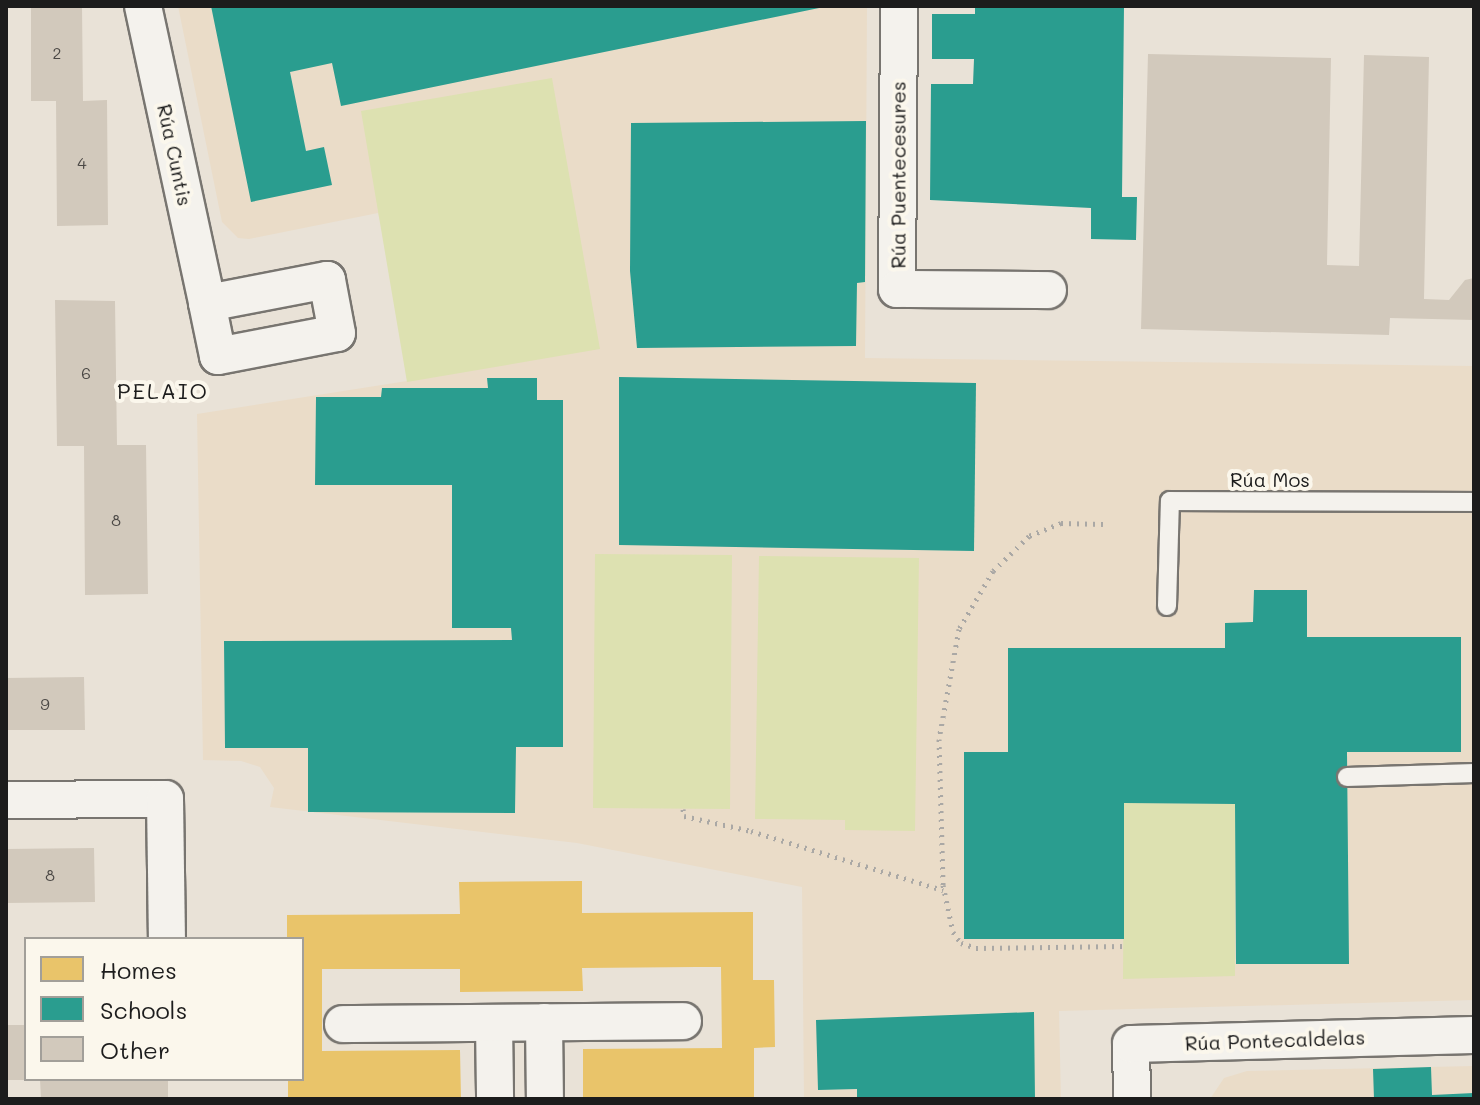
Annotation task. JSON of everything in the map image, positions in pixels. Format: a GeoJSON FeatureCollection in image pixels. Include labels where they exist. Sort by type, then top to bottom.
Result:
{"type":"FeatureCollection","features":[{"type":"Feature","properties":{"kind":"street","name":"Rúa Cuntis"},"geometry":{"type":"LineString","coordinates":[[143,6],[207,303]]}},
{"type":"Feature","properties":{"kind":"street","name":"Rúa Puentecesures"},"geometry":{"type":"LineString","coordinates":[[899,6],[897,289],[1048,290]]}},
{"type":"Feature","properties":{"kind":"street"},"geometry":{"type":"LineString","coordinates":[[6,800],[165,799],[167,937]]}},
{"type":"Feature","properties":{"kind":"street"},"geometry":{"type":"LineString","coordinates":[[343,1024],[683,1021]]}},
{"type":"Feature","properties":{"kind":"street"},"geometry":{"type":"LineString","coordinates":[[544,1022],[545,1099]]}},
{"type":"Feature","properties":{"kind":"street"},"geometry":{"type":"LineString","coordinates":[[494,1023],[495,1099]]}},
{"type":"Feature","properties":{"kind":"street","name":"Rúa Pontecaldelas"},"geometry":{"type":"LineString","coordinates":[[1132,1099],[1131,1044],[1474,1035]]}},
{"type":"Feature","properties":{"kind":"lane","name":"Rúa Mos"},"geometry":{"type":"LineString","coordinates":[[1167,606],[1170,501],[1474,502]]}},
{"type":"Feature","properties":{"kind":"lane"},"geometry":{"type":"LineString","coordinates":[[1347,777],[1474,773]]}},
{"type":"Feature","properties":{"kind":"path"},"geometry":{"type":"LineString","coordinates":[[1103,524],[1061,523],[1029,536],[993,571],[959,629],[939,739],[944,890],[953,932],[961,943],[976,948],[1124,946]]}},
{"type":"Feature","properties":{"kind":"path"},"geometry":{"type":"LineString","coordinates":[[683,809],[684,816],[751,831],[944,890]]}},
{"type":"Feature","properties":{"kind":"shaded area"},"geometry":{"type":"Polygon","coordinates":[[[178,6],[867,6],[865,358],[1474,366],[1474,1000],[1059,1011],[1061,1099],[804,1099],[802,887],[577,843],[270,807],[274,788],[260,767],[241,761],[203,760],[197,414],[407,381],[403,308],[378,213],[249,239],[238,238],[222,222],[178,6]]]}},
{"type":"Feature","properties":{"kind":"shaded area"},"geometry":{"type":"Polygon","coordinates":[[[1474,1066],[1474,1099],[1210,1099],[1224,1078],[1247,1071],[1474,1066]]]}},
{"type":"Feature","properties":{"kind":"green space"},"geometry":{"type":"Polygon","coordinates":[[[552,78],[600,349],[407,382],[361,111],[552,78]]]}},
{"type":"Feature","properties":{"kind":"green space"},"geometry":{"type":"Polygon","coordinates":[[[595,554],[732,555],[730,809],[593,808],[595,554]]]}},
{"type":"Feature","properties":{"kind":"green space"},"geometry":{"type":"Polygon","coordinates":[[[759,556],[919,558],[915,831],[845,830],[845,820],[755,819],[759,556]]]}},
{"type":"Feature","properties":{"kind":"green space"},"geometry":{"type":"Polygon","coordinates":[[[1124,803],[1235,804],[1235,976],[1123,979],[1124,803]]]}},
{"type":"Feature","properties":{"kind":"building: Homes"},"geometry":{"type":"Polygon","coordinates":[[[582,881],[582,913],[753,912],[753,980],[774,980],[775,1047],[754,1048],[754,1099],[583,1099],[583,1049],[722,1048],[721,967],[696,967],[582,968],[583,991],[460,992],[460,969],[322,969],[322,1051],[460,1050],[461,1099],[288,1099],[288,1081],[304,1081],[304,937],[287,937],[287,915],[460,914],[459,882],[582,881]]]}},
{"type":"Feature","properties":{"kind":"building: Schools"},"geometry":{"type":"Polygon","coordinates":[[[211,6],[824,7],[341,106],[332,63],[290,72],[306,151],[324,147],[332,185],[251,202],[211,6]]]}},
{"type":"Feature","properties":{"kind":"building: Schools"},"geometry":{"type":"Polygon","coordinates":[[[975,6],[1124,6],[1122,197],[1137,197],[1136,240],[1091,239],[1091,208],[930,200],[931,84],[973,84],[974,59],[932,59],[932,14],[975,14],[975,6]]]}},
{"type":"Feature","properties":{"kind":"building: Schools"},"geometry":{"type":"Polygon","coordinates":[[[866,121],[865,282],[857,283],[856,346],[637,348],[630,271],[631,123],[866,121]]]}},
{"type":"Feature","properties":{"kind":"building: Schools"},"geometry":{"type":"Polygon","coordinates":[[[619,377],[976,383],[974,551],[619,545],[619,377]]]}},
{"type":"Feature","properties":{"kind":"building: Schools"},"geometry":{"type":"Polygon","coordinates":[[[487,378],[537,378],[537,400],[563,400],[563,747],[516,747],[515,813],[308,812],[308,748],[225,748],[224,641],[512,640],[511,628],[452,628],[452,485],[315,485],[316,397],[381,397],[382,388],[488,388],[487,378]]]}},
{"type":"Feature","properties":{"kind":"building: Schools"},"geometry":{"type":"Polygon","coordinates":[[[1254,590],[1307,590],[1307,637],[1461,637],[1461,752],[1347,752],[1349,964],[1236,964],[1235,804],[1124,803],[1124,939],[964,939],[964,752],[1008,752],[1008,648],[1225,648],[1225,623],[1253,622],[1254,590]]]}},
{"type":"Feature","properties":{"kind":"building: Schools"},"geometry":{"type":"Polygon","coordinates":[[[1034,1012],[1035,1099],[857,1099],[857,1089],[818,1090],[816,1020],[1034,1012]]]}},
{"type":"Feature","properties":{"kind":"building: Schools"},"geometry":{"type":"Polygon","coordinates":[[[1431,1067],[1432,1095],[1474,1093],[1474,1099],[1374,1099],[1373,1069],[1431,1067]]]}},
{"type":"Feature","properties":{"kind":"building: Other"},"geometry":{"type":"Polygon","coordinates":[[[31,6],[82,6],[83,101],[107,100],[108,225],[57,226],[56,101],[31,101],[31,6]]]}},
{"type":"Feature","properties":{"kind":"building: Other"},"geometry":{"type":"Polygon","coordinates":[[[1148,54],[1331,58],[1327,265],[1359,266],[1364,55],[1429,57],[1424,299],[1449,300],[1465,280],[1474,278],[1474,320],[1390,318],[1389,335],[1141,329],[1148,54]]]}},
{"type":"Feature","properties":{"kind":"building: Other"},"geometry":{"type":"Polygon","coordinates":[[[55,300],[115,301],[117,445],[146,445],[148,594],[85,595],[84,446],[57,446],[55,300]]]}},
{"type":"Feature","properties":{"kind":"building: Other"},"geometry":{"type":"Polygon","coordinates":[[[84,677],[85,730],[6,730],[6,678],[84,677]]]}},
{"type":"Feature","properties":{"kind":"building: Other"},"geometry":{"type":"Polygon","coordinates":[[[94,848],[95,902],[6,903],[6,849],[94,848]]]}},
{"type":"Feature","properties":{"kind":"building: Other"},"geometry":{"type":"Polygon","coordinates":[[[6,1025],[24,1025],[24,1080],[6,1080],[6,1025]]]}},
{"type":"Feature","properties":{"kind":"building: Other"},"geometry":{"type":"Polygon","coordinates":[[[40,1081],[168,1081],[168,1099],[41,1099],[40,1081]]]}},
{"type":"Feature","properties":{"kind":"district","name":"PELAIO"},"geometry":{"type":"Point","coordinates":[163,391]}}]}
